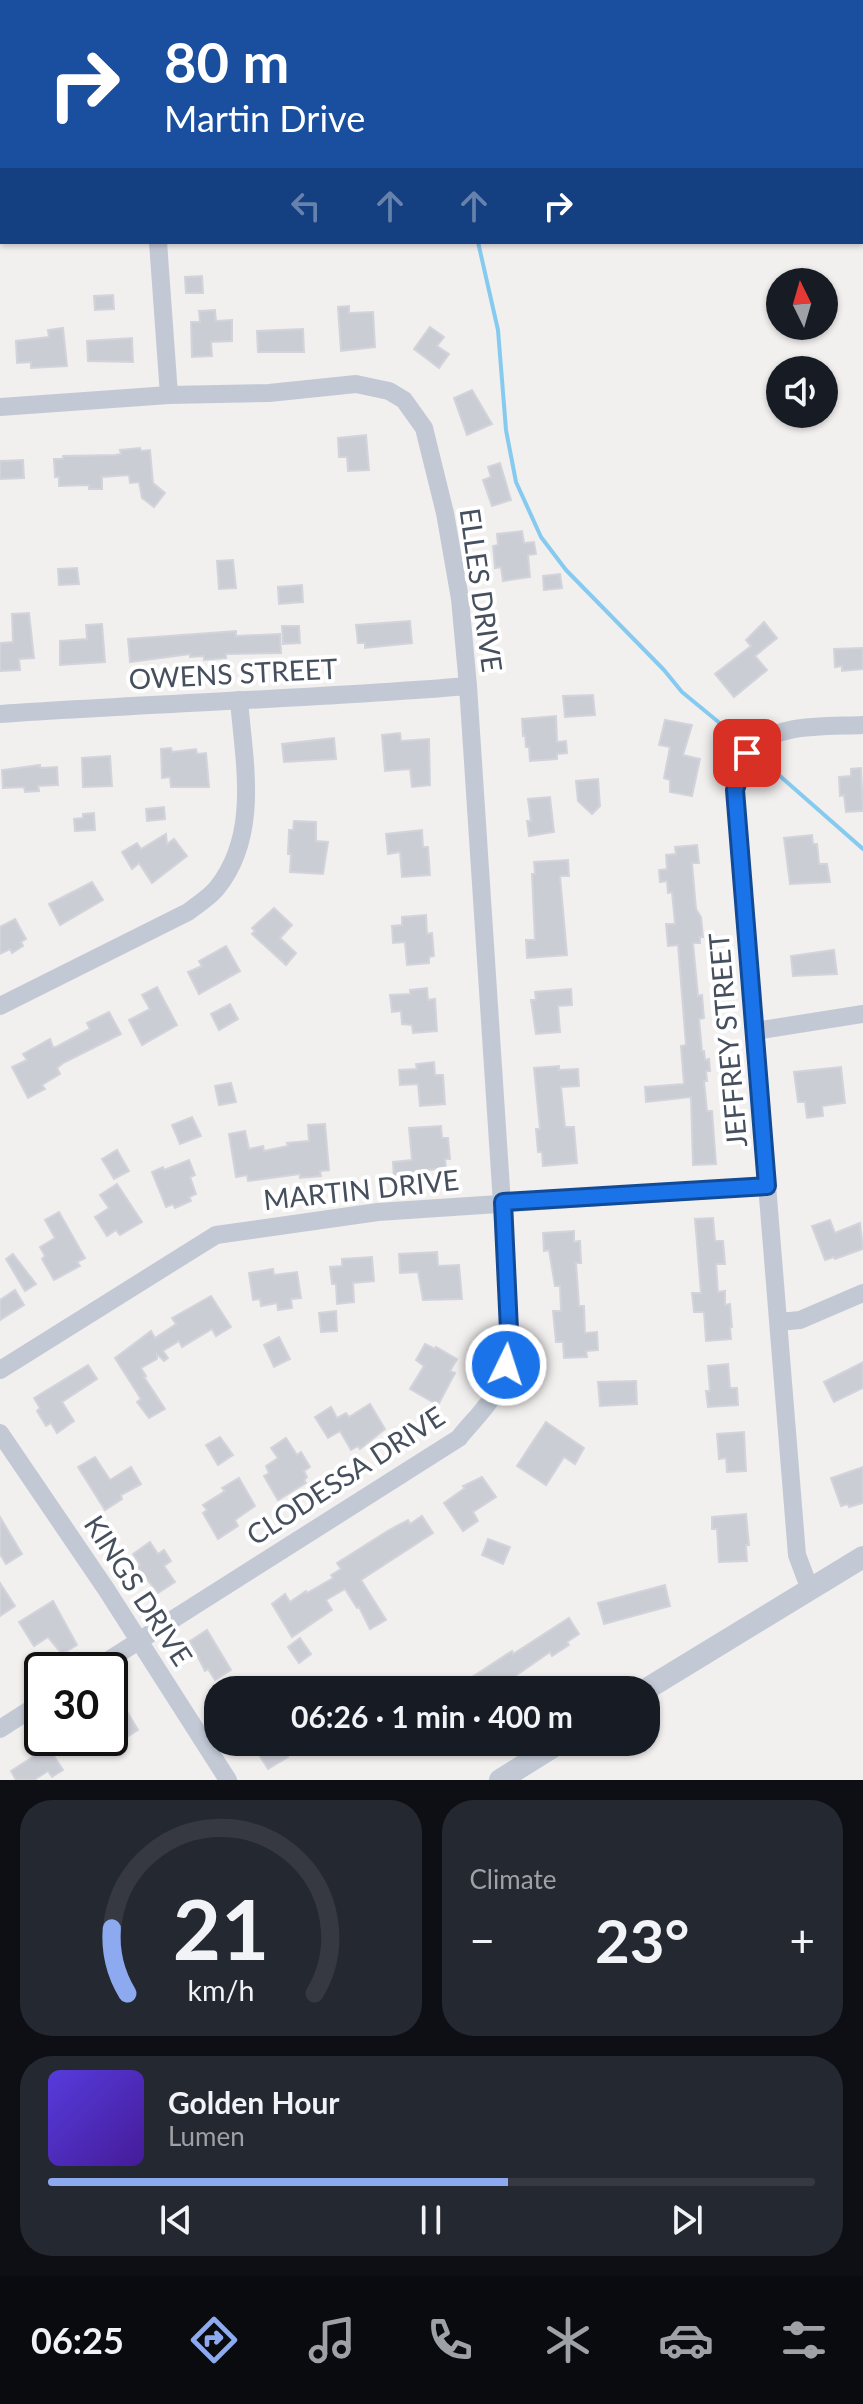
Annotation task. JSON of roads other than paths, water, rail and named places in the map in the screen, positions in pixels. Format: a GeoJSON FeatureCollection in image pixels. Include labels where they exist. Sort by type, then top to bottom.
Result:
{"type":"FeatureCollection","features":[{"type":"Feature","properties":{"kind":"street"},"geometry":{"type":"LineString","coordinates":[[158,244],[169,395]]}},
{"type":"Feature","properties":{"kind":"street","name":"ELLES DRIVE"},"geometry":{"type":"LineString","coordinates":[[0,407],[169,395],[269,393],[356,384],[389,391],[404,400],[424,428],[445,513],[460,599],[503,1202]]}},
{"type":"Feature","properties":{"kind":"street","name":"OWENS STREET"},"geometry":{"type":"LineString","coordinates":[[0,714],[333,697],[468,686]]}},
{"type":"Feature","properties":{"kind":"street"},"geometry":{"type":"LineString","coordinates":[[0,1006],[188,912],[216,890],[235,861],[245,827],[247,792],[239,700]]}},
{"type":"Feature","properties":{"kind":"street","name":"JEFFREY STREET"},"geometry":{"type":"LineString","coordinates":[[809,1587],[797,1555],[735,790],[747,753],[761,741],[794,728],[863,725]]}},
{"type":"Feature","properties":{"kind":"street"},"geometry":{"type":"LineString","coordinates":[[755,1031],[863,1014]]}},
{"type":"Feature","properties":{"kind":"street","name":"MARTIN DRIVE"},"geometry":{"type":"LineString","coordinates":[[0,1370],[216,1235],[378,1212],[767,1186]]}},
{"type":"Feature","properties":{"kind":"street","name":"CLODESSA DRIVE"},"geometry":{"type":"LineString","coordinates":[[122,1652],[459,1438],[492,1398],[506,1365],[509,1330],[503,1202]]}},
{"type":"Feature","properties":{"kind":"street"},"geometry":{"type":"LineString","coordinates":[[779,1322],[800,1320],[863,1293]]}},
{"type":"Feature","properties":{"kind":"street","name":"KINGS DRIVE"},"geometry":{"type":"LineString","coordinates":[[0,1433],[228,1780]]}},
{"type":"Feature","properties":{"kind":"street"},"geometry":{"type":"LineString","coordinates":[[660,1681],[809,1587],[863,1557]]}},
{"type":"Feature","properties":{"kind":"street"},"geometry":{"type":"LineString","coordinates":[[0,1729],[24,1714]]}},
{"type":"Feature","properties":{"kind":"street"},"geometry":{"type":"LineString","coordinates":[[500,1780],[539,1756]]}},
{"type":"Feature","properties":{"kind":"waterway"},"geometry":{"type":"LineString","coordinates":[[478,244],[498,330],[506,430],[516,482],[541,537],[566,570],[682,692],[744,743]]}},
{"type":"Feature","properties":{"kind":"waterway"},"geometry":{"type":"LineString","coordinates":[[764,762],[863,849]]}}]}
